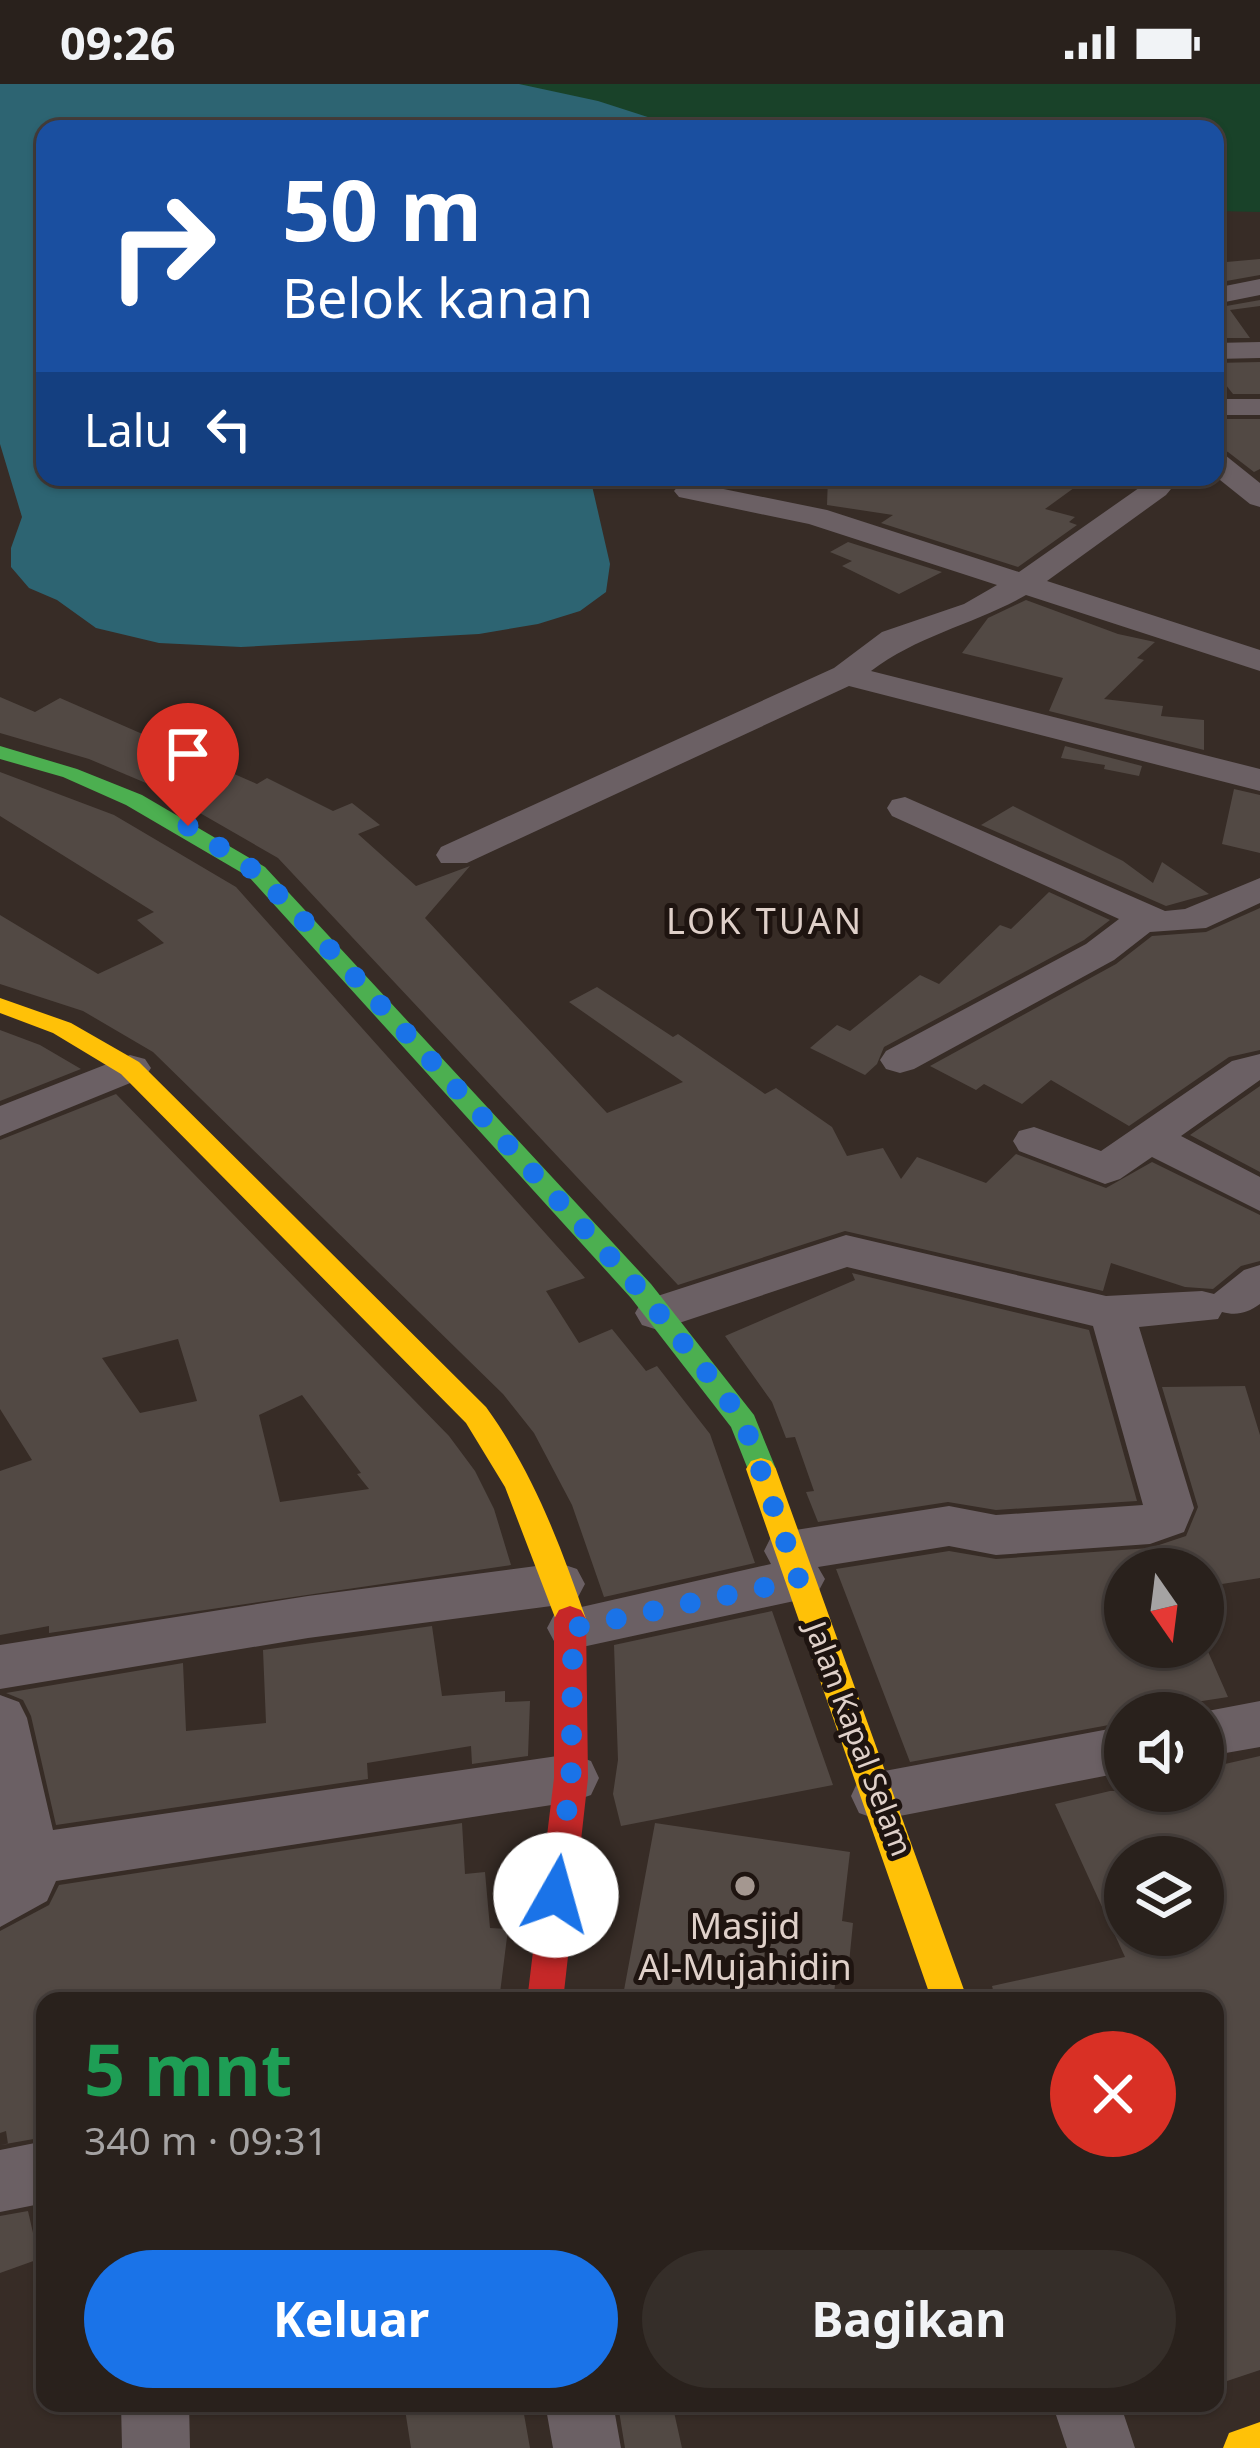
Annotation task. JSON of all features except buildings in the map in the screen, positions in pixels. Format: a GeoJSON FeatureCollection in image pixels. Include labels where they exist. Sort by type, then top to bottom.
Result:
{"type":"FeatureCollection","features":[{"type":"Feature","properties":{"kind":"street"},"geometry":{"type":"LineString","coordinates":[[1224,294],[1260,287]]}},
{"type":"Feature","properties":{"kind":"street"},"geometry":{"type":"LineString","coordinates":[[1224,348],[1260,350]]}},
{"type":"Feature","properties":{"kind":"street"},"geometry":{"type":"LineString","coordinates":[[1224,407],[1260,407]]}},
{"type":"Feature","properties":{"kind":"street"},"geometry":{"type":"LineString","coordinates":[[1224,457],[1260,455]]}},
{"type":"Feature","properties":{"kind":"street"},"geometry":{"type":"LineString","coordinates":[[1224,466],[1260,498]]}},
{"type":"Feature","properties":{"kind":"street"},"geometry":{"type":"LineString","coordinates":[[454,855],[846,675],[893,639],[974,610],[1169,492],[1149,486]]}},
{"type":"Feature","properties":{"kind":"street"},"geometry":{"type":"LineString","coordinates":[[689,491],[818,501],[1022,584],[1260,661]]}},
{"type":"Feature","properties":{"kind":"street"},"geometry":{"type":"LineString","coordinates":[[846,675],[1260,780]]}},
{"type":"Feature","properties":{"kind":"street","name":"Jalan Kapal Selam"},"geometry":{"type":"LineString","coordinates":[[0,752],[100,782],[188,826],[256,872],[658,1312],[744,1423],[947,1992]]}},
{"type":"Feature","properties":{"kind":"street"},"geometry":{"type":"LineString","coordinates":[[905,808],[1146,917],[1181,924],[1260,889]]}},
{"type":"Feature","properties":{"kind":"street"},"geometry":{"type":"LineString","coordinates":[[900,1060],[1100,952],[1146,917]]}},
{"type":"Feature","properties":{"kind":"street"},"geometry":{"type":"LineString","coordinates":[[0,1005],[62,1028],[130,1068],[476,1415],[506,1454],[533,1507],[566,1606],[571,1778],[546,1992]]}},
{"type":"Feature","properties":{"kind":"street"},"geometry":{"type":"LineString","coordinates":[[1034,1141],[1105,1169],[1246,1070],[1260,1067]]}},
{"type":"Feature","properties":{"kind":"street"},"geometry":{"type":"LineString","coordinates":[[0,1123],[130,1068]]}},
{"type":"Feature","properties":{"kind":"street"},"geometry":{"type":"LineString","coordinates":[[1149,1138],[1260,1196]]}},
{"type":"Feature","properties":{"kind":"street"},"geometry":{"type":"LineString","coordinates":[[658,1312],[826,1256],[856,1251],[1006,1293],[1112,1313],[1232,1296]]}},
{"type":"Feature","properties":{"kind":"street"},"geometry":{"type":"LineString","coordinates":[[0,1667],[308,1617],[566,1606],[794,1565],[949,1526],[996,1535],[1150,1524],[1166,1518],[1169,1508],[1112,1313]]}},
{"type":"Feature","properties":{"kind":"street"},"geometry":{"type":"LineString","coordinates":[[0,1718],[16,1880],[571,1778]]}},
{"type":"Feature","properties":{"kind":"street"},"geometry":{"type":"LineString","coordinates":[[1224,1731],[1260,1724]]}},
{"type":"Feature","properties":{"kind":"street"},"geometry":{"type":"LineString","coordinates":[[879,1796],[1104,1753]]}},
{"type":"Feature","properties":{"kind":"street"},"geometry":{"type":"LineString","coordinates":[[0,2181],[36,2174]]}},
{"type":"Feature","properties":{"kind":"street"},"geometry":{"type":"LineString","coordinates":[[155,2412],[156,2448]]}},
{"type":"Feature","properties":{"kind":"street"},"geometry":{"type":"LineString","coordinates":[[580,2412],[586,2448]]}},
{"type":"Feature","properties":{"kind":"street"},"geometry":{"type":"LineString","coordinates":[[1090,2412],[1101,2448]]}},
{"type":"Feature","properties":{"kind":"street"},"geometry":{"type":"LineString","coordinates":[[1244,2448],[1260,2443]]}},
{"type":"Feature","properties":{"kind":"green space"},"geometry":{"type":"Polygon","coordinates":[[[0,84],[1260,84],[1260,212],[1224,211],[1224,120],[243,120],[0,84]]]}},
{"type":"Feature","properties":{"kind":"water"},"geometry":{"type":"Polygon","coordinates":[[[0,84],[519,84],[657,120],[36,120],[36,486],[592,486],[610,564],[606,592],[580,611],[479,634],[241,647],[159,643],[96,628],[57,600],[29,588],[11,567],[11,548],[22,517],[0,444],[0,84]]]}},
{"type":"Feature","properties":{"kind":"traffic: fast"},"geometry":{"type":"LineString","coordinates":[[0,752],[70,773],[134,800],[257,872],[641,1291],[744,1423],[761,1469]]}},
{"type":"Feature","properties":{"kind":"traffic: slow"},"geometry":{"type":"LineString","coordinates":[[0,1005],[62,1028],[130,1068],[476,1415],[520,1487],[570,1619]]}},
{"type":"Feature","properties":{"kind":"traffic: slow"},"geometry":{"type":"LineString","coordinates":[[761,1469],[947,1992]]}},
{"type":"Feature","properties":{"kind":"traffic: slow"},"geometry":{"type":"LineString","coordinates":[[1244,2448],[1260,2443]]}},
{"type":"Feature","properties":{"kind":"traffic: jam"},"geometry":{"type":"LineString","coordinates":[[546,1992],[571,1778],[570,1619]]}},
{"type":"Feature","properties":{"kind":"place","name":"Masjid Al-Mujahidin"},"geometry":{"type":"Point","coordinates":[745,1886]}},
{"type":"Feature","properties":{"kind":"district","name":"LOK TUAN"},"geometry":{"type":"Point","coordinates":[765,921]}},
{"type":"Feature","properties":{"kind":"route"},"geometry":{"type":"LineString","coordinates":[[188,826],[256,872],[302,919],[641,1291],[744,1423],[799,1580],[573,1628],[571,1778],[556,1895]]}}]}
